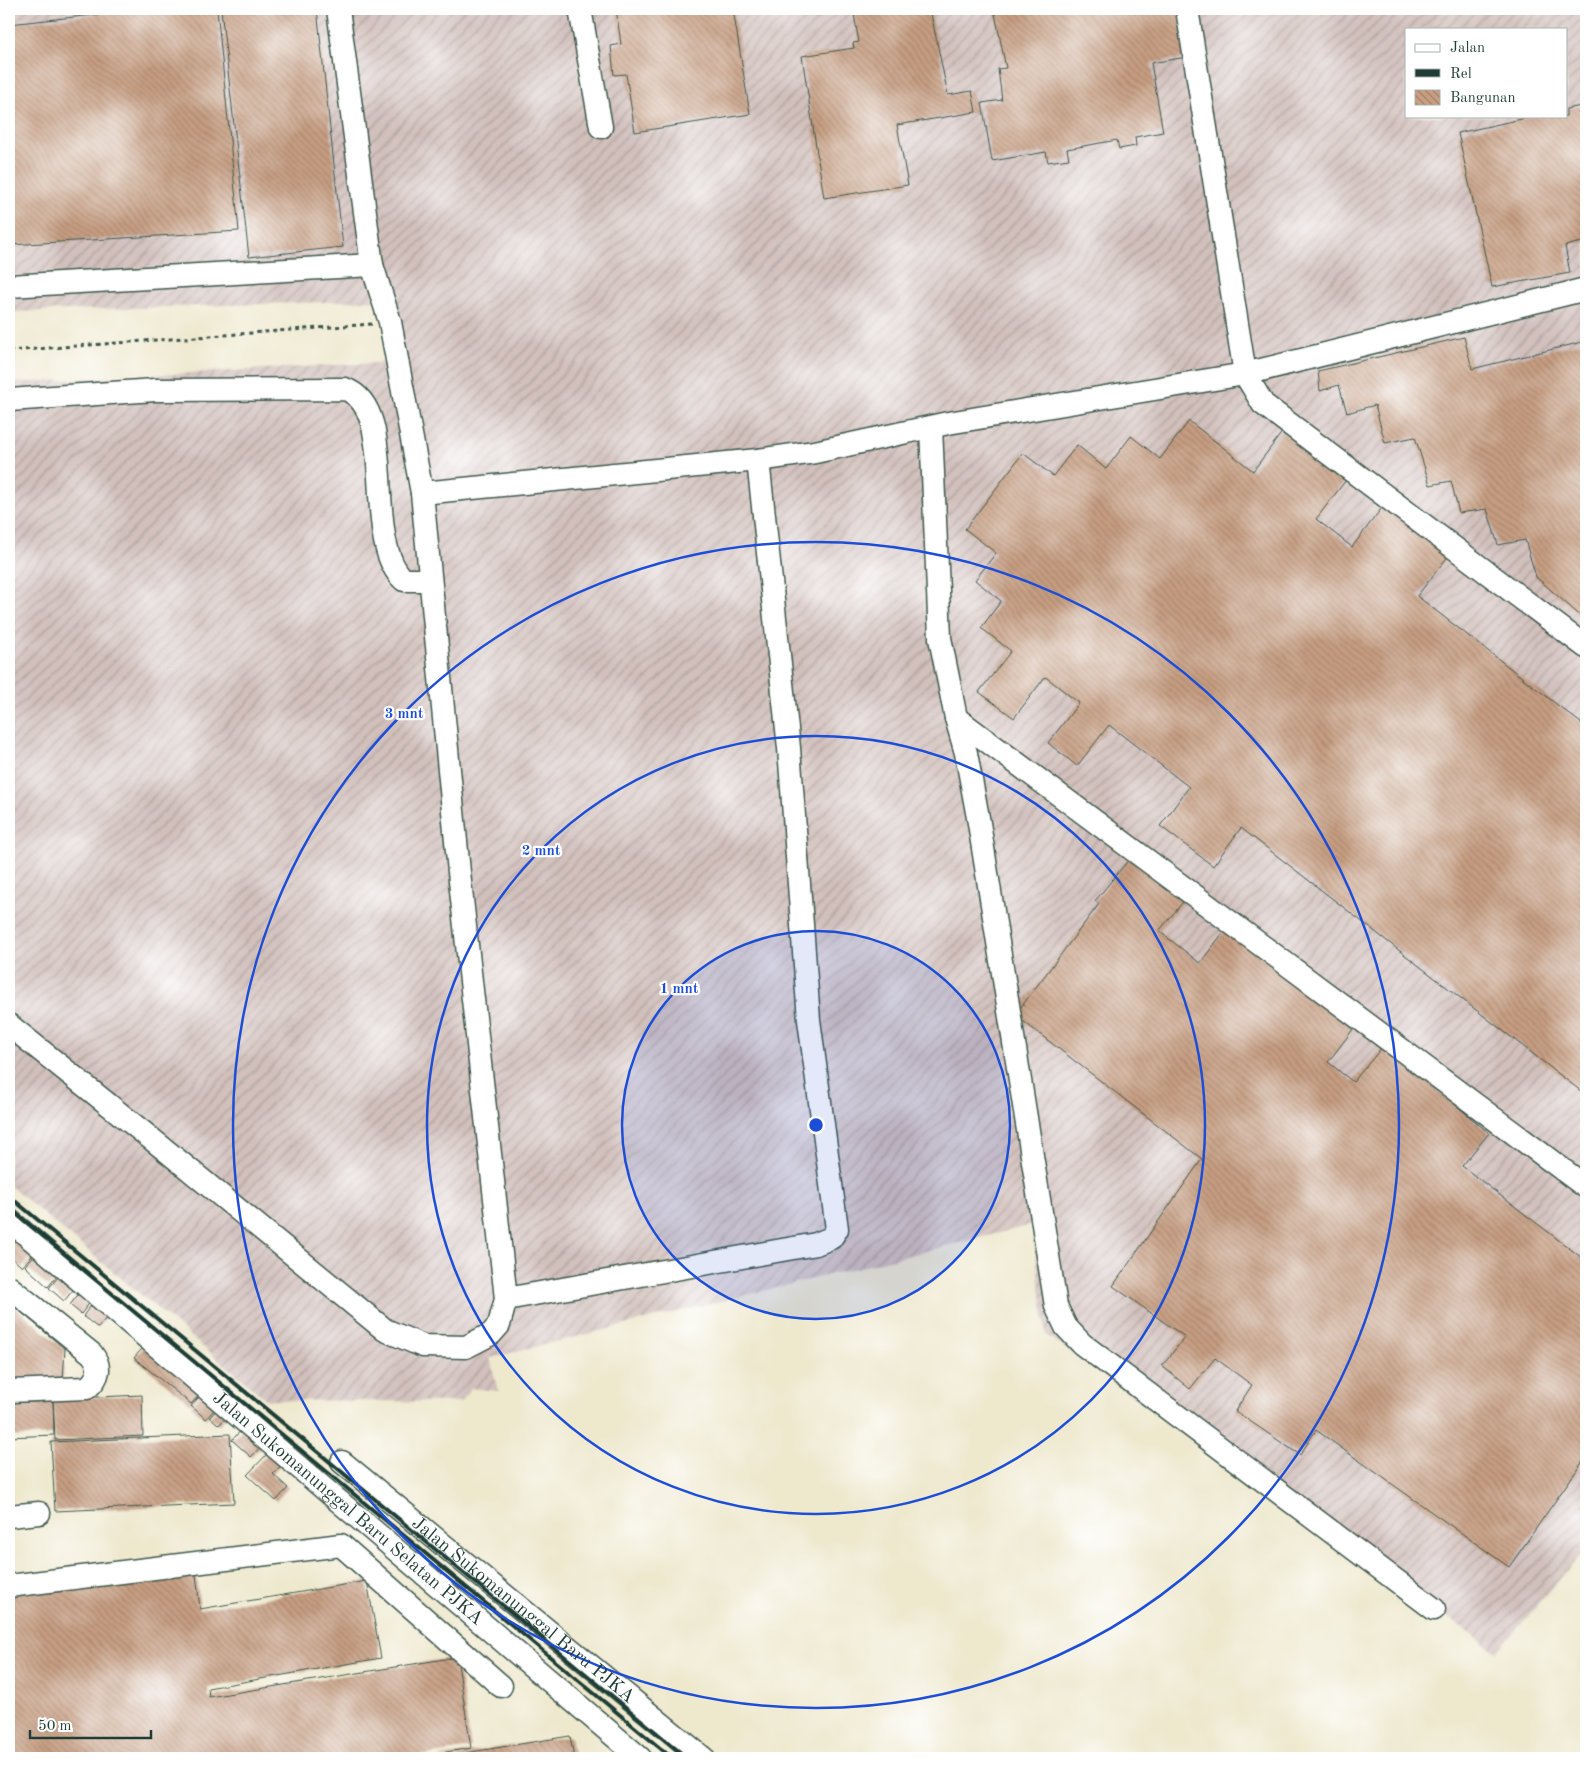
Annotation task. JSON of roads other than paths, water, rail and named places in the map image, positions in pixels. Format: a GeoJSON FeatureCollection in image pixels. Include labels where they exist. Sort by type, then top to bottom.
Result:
{"type":"FeatureCollection","features":[{"type":"Feature","properties":{"kind":"street"},"geometry":{"type":"LineString","coordinates":[[9,1026],[169,1153],[385,1330],[424,1346],[466,1347],[491,1334],[499,1325],[506,1299],[422,494],[390,322],[372,265],[338,9]]}},
{"type":"Feature","properties":{"kind":"street"},"geometry":{"type":"LineString","coordinates":[[580,9],[601,127]]}},
{"type":"Feature","properties":{"kind":"street"},"geometry":{"type":"LineString","coordinates":[[1187,9],[1245,374],[1263,404],[1585,645]]}},
{"type":"Feature","properties":{"kind":"street"},"geometry":{"type":"LineString","coordinates":[[9,286],[372,265]]}},
{"type":"Feature","properties":{"kind":"street"},"geometry":{"type":"LineString","coordinates":[[422,494],[758,460],[815,452],[930,427],[1245,374],[1586,290]]}},
{"type":"Feature","properties":{"kind":"street"},"geometry":{"type":"LineString","coordinates":[[9,400],[155,390],[345,389],[354,392],[362,399],[370,413],[377,450],[382,520],[389,560],[404,580],[430,580]]}},
{"type":"Feature","properties":{"kind":"street"},"geometry":{"type":"LineString","coordinates":[[930,427],[940,638],[956,718],[966,753],[979,823],[1056,1306],[1066,1327],[1082,1344],[1434,1608]]}},
{"type":"Feature","properties":{"kind":"street"},"geometry":{"type":"LineString","coordinates":[[506,1299],[816,1244],[831,1238],[837,1229],[809,1020],[788,748],[758,460]]}},
{"type":"Feature","properties":{"kind":"street"},"geometry":{"type":"LineString","coordinates":[[956,718],[1586,1187]]}},
{"type":"Feature","properties":{"kind":"street","name":"Jalan Sukomanunggal Baru Selatan PJKA"},"geometry":{"type":"LineString","coordinates":[[9,1220],[56,1258],[640,1758]]}},
{"type":"Feature","properties":{"kind":"street"},"geometry":{"type":"LineString","coordinates":[[9,1287],[92,1354],[98,1362],[99,1373],[95,1381],[86,1388],[9,1391]]}},
{"type":"Feature","properties":{"kind":"street","name":"Jalan Sukomanunggal Baru PJKA"},"geometry":{"type":"LineString","coordinates":[[342,1462],[703,1758]]}},
{"type":"Feature","properties":{"kind":"street"},"geometry":{"type":"LineString","coordinates":[[9,1516],[39,1514]]}},
{"type":"Feature","properties":{"kind":"street"},"geometry":{"type":"LineString","coordinates":[[9,1586],[340,1545],[501,1686]]}},
{"type":"Feature","properties":{"kind":"railway"},"geometry":{"type":"LineString","coordinates":[[9,1196],[687,1758]]}},
{"type":"Feature","properties":{"kind":"railway"},"geometry":{"type":"LineString","coordinates":[[9,1208],[672,1758]]}}]}
